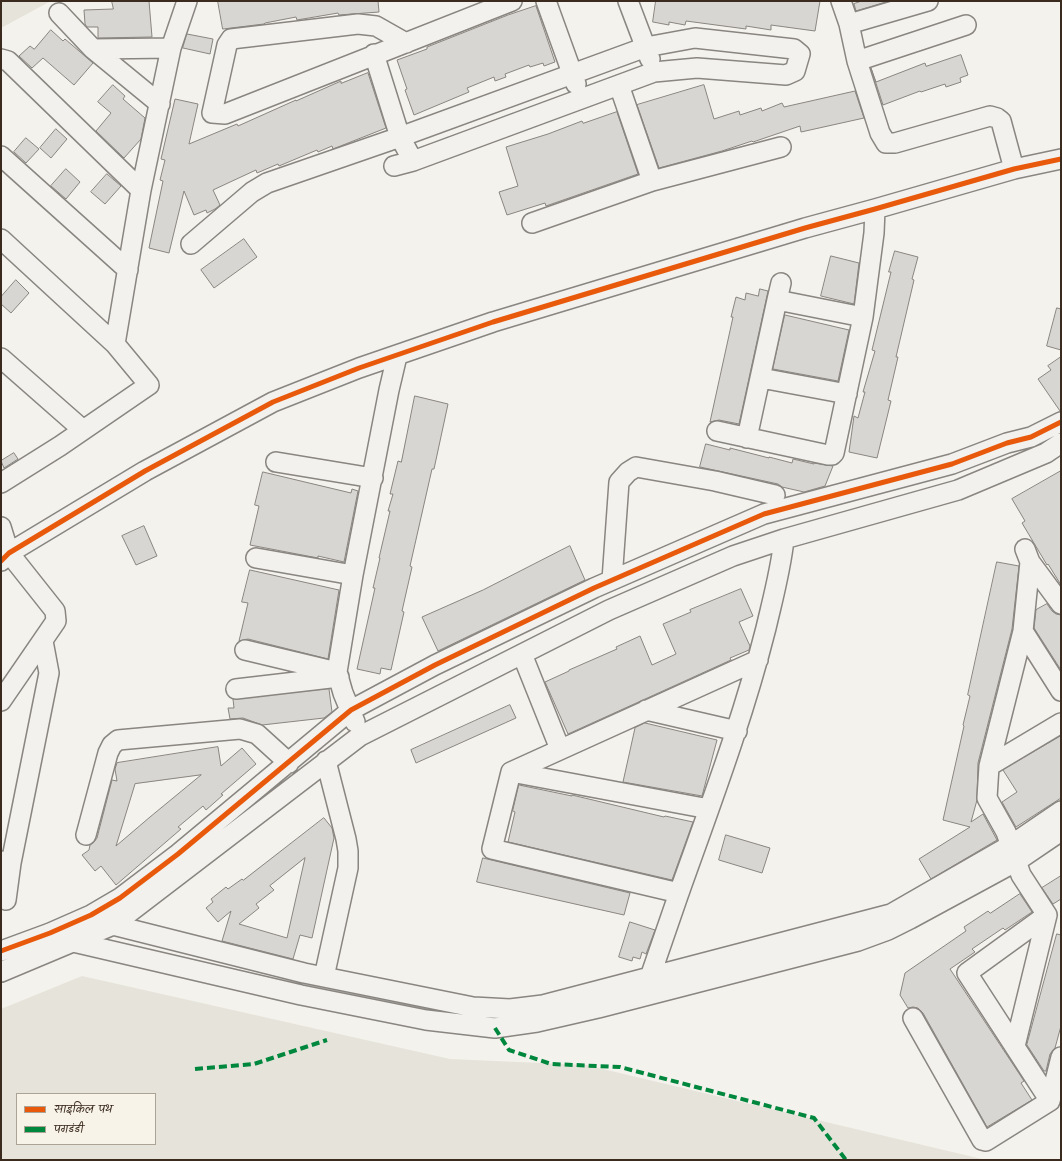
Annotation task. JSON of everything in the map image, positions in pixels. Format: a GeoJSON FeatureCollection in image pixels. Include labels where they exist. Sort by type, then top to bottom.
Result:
{"type":"FeatureCollection","features":[{"type":"Feature","properties":{"kind":"street"},"geometry":{"type":"LineString","coordinates":[[115,344],[141,190],[171,48],[186,1]]}},
{"type":"Feature","properties":{"kind":"street"},"geometry":{"type":"LineString","coordinates":[[406,43],[376,26],[358,24],[231,39],[227,45],[212,113],[225,114],[374,54],[406,43],[512,1]]}},
{"type":"Feature","properties":{"kind":"street"},"geometry":{"type":"LineString","coordinates":[[546,1],[582,99]]}},
{"type":"Feature","properties":{"kind":"street"},"geometry":{"type":"LineString","coordinates":[[628,1],[654,72]]}},
{"type":"Feature","properties":{"kind":"street"},"geometry":{"type":"LineString","coordinates":[[841,1],[849,24],[857,61],[880,133],[886,144],[895,143],[990,116],[997,118],[1000,121],[1014,169]]}},
{"type":"Feature","properties":{"kind":"street"},"geometry":{"type":"LineString","coordinates":[[849,24],[928,1]]}},
{"type":"Feature","properties":{"kind":"street"},"geometry":{"type":"LineString","coordinates":[[58,13],[93,49],[160,104]]}},
{"type":"Feature","properties":{"kind":"street"},"geometry":{"type":"LineString","coordinates":[[857,61],[966,25]]}},
{"type":"Feature","properties":{"kind":"street"},"geometry":{"type":"LineString","coordinates":[[191,244],[252,192],[267,183],[400,137],[646,47],[695,38],[794,49],[800,54],[795,71],[786,75],[697,68],[654,72],[413,161],[394,166]]}},
{"type":"Feature","properties":{"kind":"street"},"geometry":{"type":"LineString","coordinates":[[93,49],[171,48]]}},
{"type":"Feature","properties":{"kind":"street"},"geometry":{"type":"LineString","coordinates":[[374,54],[400,137],[413,161]]}},
{"type":"Feature","properties":{"kind":"street"},"geometry":{"type":"LineString","coordinates":[[1,59],[8,61],[141,190]]}},
{"type":"Feature","properties":{"kind":"street"},"geometry":{"type":"LineString","coordinates":[[620,85],[652,181]]}},
{"type":"Feature","properties":{"kind":"street"},"geometry":{"type":"LineString","coordinates":[[532,223],[652,181],[781,147]]}},
{"type":"Feature","properties":{"kind":"street"},"geometry":{"type":"LineString","coordinates":[[1,156],[128,270]]}},
{"type":"Feature","properties":{"kind":"street"},"geometry":{"type":"LineString","coordinates":[[5,557],[145,471],[273,402],[359,368],[493,322],[805,228],[1014,169],[1061,159]]}},
{"type":"Feature","properties":{"kind":"street"},"geometry":{"type":"LineString","coordinates":[[717,431],[832,455],[835,450],[863,317],[874,233],[875,209]]}},
{"type":"Feature","properties":{"kind":"street"},"geometry":{"type":"LineString","coordinates":[[1,239],[115,344],[149,385],[60,446],[3,479]]}},
{"type":"Feature","properties":{"kind":"street"},"geometry":{"type":"LineString","coordinates":[[747,438],[779,292],[863,317]]}},
{"type":"Feature","properties":{"kind":"street"},"geometry":{"type":"LineString","coordinates":[[360,736],[343,693],[338,674],[353,576],[397,356]]}},
{"type":"Feature","properties":{"kind":"street"},"geometry":{"type":"LineString","coordinates":[[1,358],[83,430]]}},
{"type":"Feature","properties":{"kind":"street"},"geometry":{"type":"LineString","coordinates":[[761,378],[847,394]]}},
{"type":"Feature","properties":{"kind":"street"},"geometry":{"type":"LineString","coordinates":[[1,951],[50,933],[91,915],[120,898],[172,858],[289,763],[351,710],[434,665],[612,580],[764,514],[952,464],[1007,443],[1031,437],[1061,422]]}},
{"type":"Feature","properties":{"kind":"street"},"geometry":{"type":"LineString","coordinates":[[1,972],[113,925],[360,736],[609,610],[734,556],[784,539],[958,490],[1046,453],[1061,443]]}},
{"type":"Feature","properties":{"kind":"street"},"geometry":{"type":"LineString","coordinates":[[276,462],[372,478]]}},
{"type":"Feature","properties":{"kind":"street"},"geometry":{"type":"LineString","coordinates":[[612,580],[619,482],[628,472],[636,468],[715,481],[775,495]]}},
{"type":"Feature","properties":{"kind":"street"},"geometry":{"type":"LineString","coordinates":[[1,701],[56,622],[55,611],[5,557],[2,529]]}},
{"type":"Feature","properties":{"kind":"street"},"geometry":{"type":"LineString","coordinates":[[650,977],[678,893],[737,731],[758,660],[781,568],[784,539]]}},
{"type":"Feature","properties":{"kind":"street"},"geometry":{"type":"LineString","coordinates":[[1015,1046],[1047,915],[1021,875],[1006,832],[987,798],[988,766],[1023,631],[1028,555],[1061,604]]}},
{"type":"Feature","properties":{"kind":"street"},"geometry":{"type":"LineString","coordinates":[[256,558],[353,576]]}},
{"type":"Feature","properties":{"kind":"street"},"geometry":{"type":"LineString","coordinates":[[1023,631],[1061,691]]}},
{"type":"Feature","properties":{"kind":"street"},"geometry":{"type":"LineString","coordinates":[[6,900],[6,862],[49,673],[43,641]]}},
{"type":"Feature","properties":{"kind":"street"},"geometry":{"type":"LineString","coordinates":[[245,650],[338,674]]}},
{"type":"Feature","properties":{"kind":"street"},"geometry":{"type":"LineString","coordinates":[[522,654],[560,749]]}},
{"type":"Feature","properties":{"kind":"street"},"geometry":{"type":"LineString","coordinates":[[511,772],[758,660]]}},
{"type":"Feature","properties":{"kind":"street"},"geometry":{"type":"LineString","coordinates":[[236,688],[338,674]]}},
{"type":"Feature","properties":{"kind":"street"},"geometry":{"type":"LineString","coordinates":[[646,710],[737,731]]}},
{"type":"Feature","properties":{"kind":"street"},"geometry":{"type":"LineString","coordinates":[[988,766],[1061,723]]}},
{"type":"Feature","properties":{"kind":"street"},"geometry":{"type":"LineString","coordinates":[[86,835],[108,753],[112,745],[118,740],[240,729],[257,734],[289,763]]}},
{"type":"Feature","properties":{"kind":"street"},"geometry":{"type":"LineString","coordinates":[[324,977],[348,868],[348,851],[326,761]]}},
{"type":"Feature","properties":{"kind":"street"},"geometry":{"type":"LineString","coordinates":[[511,772],[709,809]]}},
{"type":"Feature","properties":{"kind":"street"},"geometry":{"type":"LineString","coordinates":[[511,772],[492,849],[678,893]]}},
{"type":"Feature","properties":{"kind":"street"},"geometry":{"type":"LineString","coordinates":[[50,933],[72,942],[309,997],[426,1020],[495,1028],[537,1022],[598,1008],[858,941],[888,930],[910,919],[1014,853],[1061,811]]}},
{"type":"Feature","properties":{"kind":"street"},"geometry":{"type":"LineString","coordinates":[[91,915],[113,925],[304,973],[474,1007],[510,1009],[543,1005],[891,914],[1061,831]]}},
{"type":"Feature","properties":{"kind":"street"},"geometry":{"type":"LineString","coordinates":[[1047,915],[967,973],[1050,1101]]}},
{"type":"Feature","properties":{"kind":"street"},"geometry":{"type":"LineString","coordinates":[[913,1018],[982,1140],[986,1141],[1050,1101],[1061,1057]]}},
{"type":"Feature","properties":{"kind":"shaded area"},"geometry":{"type":"Polygon","coordinates":[[[1,1],[51,1],[1,28],[1,1]]]}},
{"type":"Feature","properties":{"kind":"shaded area"},"geometry":{"type":"Polygon","coordinates":[[[82,976],[450,1059],[586,1065],[986,1160],[1,1160],[1,1009],[82,976]]]}},
{"type":"Feature","properties":{"kind":"building"},"geometry":{"type":"Polygon","coordinates":[[[112,1],[149,1],[152,37],[98,38],[98,27],[87,27],[85,24],[84,10],[113,9],[112,1]]]}},
{"type":"Feature","properties":{"kind":"building"},"geometry":{"type":"Polygon","coordinates":[[[218,1],[378,1],[379,12],[339,15],[338,13],[297,20],[296,17],[264,24],[223,29],[218,1]]]}},
{"type":"Feature","properties":{"kind":"building"},"geometry":{"type":"Polygon","coordinates":[[[656,1],[820,1],[815,31],[771,25],[771,30],[746,26],[746,29],[686,21],[685,25],[669,22],[669,25],[653,22],[656,1]]]}},
{"type":"Feature","properties":{"kind":"building"},"geometry":{"type":"Polygon","coordinates":[[[862,1],[889,1],[856,11],[854,4],[862,1]]]}},
{"type":"Feature","properties":{"kind":"building"},"geometry":{"type":"Polygon","coordinates":[[[536,6],[555,62],[544,66],[543,63],[530,67],[529,65],[505,74],[506,77],[495,81],[494,77],[467,88],[469,92],[414,115],[405,90],[407,89],[397,60],[508,15],[536,6]]]}},
{"type":"Feature","properties":{"kind":"building"},"geometry":{"type":"Polygon","coordinates":[[[51,30],[63,41],[65,39],[93,63],[74,85],[43,58],[32,68],[19,56],[30,46],[34,49],[51,30]]]}},
{"type":"Feature","properties":{"kind":"building"},"geometry":{"type":"Polygon","coordinates":[[[187,34],[213,39],[210,54],[183,48],[187,34]]]}},
{"type":"Feature","properties":{"kind":"building"},"geometry":{"type":"Polygon","coordinates":[[[961,55],[968,75],[960,78],[961,82],[946,87],[945,84],[921,92],[920,91],[883,105],[871,68],[876,82],[925,63],[926,66],[961,55]]]}},
{"type":"Feature","properties":{"kind":"building"},"geometry":{"type":"Polygon","coordinates":[[[368,73],[386,128],[333,149],[332,146],[318,152],[317,150],[279,166],[278,164],[257,173],[256,170],[213,190],[220,205],[207,213],[206,210],[194,215],[184,191],[169,253],[149,248],[163,181],[160,180],[165,160],[161,159],[175,99],[198,104],[189,144],[237,124],[238,126],[341,81],[341,83],[368,73]]]}},
{"type":"Feature","properties":{"kind":"building"},"geometry":{"type":"Polygon","coordinates":[[[113,85],[125,96],[123,99],[145,118],[141,139],[124,158],[96,131],[111,113],[98,102],[113,85]]]}},
{"type":"Feature","properties":{"kind":"building"},"geometry":{"type":"Polygon","coordinates":[[[704,85],[714,119],[739,111],[740,115],[761,108],[762,111],[782,103],[784,107],[855,91],[864,118],[801,132],[800,126],[753,142],[752,141],[722,151],[659,168],[637,105],[704,85]]]}},
{"type":"Feature","properties":{"kind":"building"},"geometry":{"type":"Polygon","coordinates":[[[617,112],[638,174],[546,206],[545,203],[507,215],[499,192],[518,186],[506,147],[548,134],[582,121],[583,123],[617,112]]]}},
{"type":"Feature","properties":{"kind":"building"},"geometry":{"type":"Polygon","coordinates":[[[56,129],[67,139],[51,158],[40,148],[56,129]]]}},
{"type":"Feature","properties":{"kind":"building"},"geometry":{"type":"Polygon","coordinates":[[[26,138],[39,149],[26,163],[14,152],[26,138]]]}},
{"type":"Feature","properties":{"kind":"building"},"geometry":{"type":"Polygon","coordinates":[[[66,169],[80,182],[66,199],[51,186],[66,169]]]}},
{"type":"Feature","properties":{"kind":"building"},"geometry":{"type":"Polygon","coordinates":[[[107,174],[121,186],[105,204],[91,192],[107,174]]]}},
{"type":"Feature","properties":{"kind":"building"},"geometry":{"type":"Polygon","coordinates":[[[244,239],[257,257],[214,288],[201,270],[244,239]]]}},
{"type":"Feature","properties":{"kind":"building"},"geometry":{"type":"Polygon","coordinates":[[[895,251],[918,257],[896,357],[898,357],[888,400],[891,401],[877,458],[849,452],[854,416],[858,418],[865,392],[863,392],[875,351],[872,350],[895,251]]]}},
{"type":"Feature","properties":{"kind":"building"},"geometry":{"type":"Polygon","coordinates":[[[831,256],[859,263],[854,304],[821,296],[831,256]]]}},
{"type":"Feature","properties":{"kind":"building"},"geometry":{"type":"Polygon","coordinates":[[[16,280],[29,293],[11,313],[1,304],[1,297],[16,280]]]}},
{"type":"Feature","properties":{"kind":"building"},"geometry":{"type":"Polygon","coordinates":[[[760,289],[768,291],[739,424],[719,420],[710,422],[736,297],[745,300],[746,293],[758,296],[760,289]]]}},
{"type":"Feature","properties":{"kind":"building"},"geometry":{"type":"Polygon","coordinates":[[[1057,308],[1061,309],[1061,350],[1047,346],[1057,308]]]}},
{"type":"Feature","properties":{"kind":"building"},"geometry":{"type":"Polygon","coordinates":[[[785,315],[849,330],[838,381],[773,369],[785,315]]]}},
{"type":"Feature","properties":{"kind":"building"},"geometry":{"type":"Polygon","coordinates":[[[1061,357],[1060,411],[1038,379],[1051,370],[1048,366],[1061,357]]]}},
{"type":"Feature","properties":{"kind":"building"},"geometry":{"type":"Polygon","coordinates":[[[415,396],[448,404],[434,469],[432,469],[410,566],[412,567],[402,611],[404,612],[391,670],[381,668],[380,674],[357,669],[390,511],[388,511],[393,494],[390,494],[398,461],[401,462],[415,396]]]}},
{"type":"Feature","properties":{"kind":"building"},"geometry":{"type":"Polygon","coordinates":[[[706,444],[730,450],[730,448],[792,463],[793,459],[814,464],[833,466],[825,486],[804,492],[782,487],[778,484],[700,467],[706,444]]]}},
{"type":"Feature","properties":{"kind":"building"},"geometry":{"type":"Polygon","coordinates":[[[14,453],[18,459],[4,468],[1,461],[14,453]]]}},
{"type":"Feature","properties":{"kind":"building"},"geometry":{"type":"Polygon","coordinates":[[[1061,471],[1061,585],[1048,564],[1047,565],[1022,523],[1025,521],[1012,499],[1061,471]]]}},
{"type":"Feature","properties":{"kind":"building"},"geometry":{"type":"Polygon","coordinates":[[[263,472],[351,493],[352,489],[358,491],[344,562],[318,556],[318,558],[250,545],[259,506],[255,505],[263,472]]]}},
{"type":"Feature","properties":{"kind":"building"},"geometry":{"type":"Polygon","coordinates":[[[144,526],[157,556],[136,565],[122,536],[144,526]]]}},
{"type":"Feature","properties":{"kind":"building"},"geometry":{"type":"Polygon","coordinates":[[[570,546],[585,580],[438,651],[422,617],[483,590],[570,546]]]}},
{"type":"Feature","properties":{"kind":"building"},"geometry":{"type":"Polygon","coordinates":[[[997,562],[1019,566],[1012,629],[978,763],[977,800],[971,822],[983,814],[997,840],[931,879],[919,859],[970,827],[943,820],[964,726],[970,696],[968,695],[997,562]]]}},
{"type":"Feature","properties":{"kind":"building"},"geometry":{"type":"Polygon","coordinates":[[[250,570],[339,590],[328,659],[248,639],[239,641],[248,603],[242,602],[250,570]]]}},
{"type":"Feature","properties":{"kind":"building"},"geometry":{"type":"Polygon","coordinates":[[[741,589],[753,616],[739,622],[750,646],[749,650],[730,658],[731,660],[568,734],[545,682],[617,649],[616,647],[640,636],[652,665],[676,654],[663,624],[691,612],[690,610],[741,589]]]}},
{"type":"Feature","properties":{"kind":"building"},"geometry":{"type":"Polygon","coordinates":[[[1047,604],[1052,611],[1061,615],[1061,670],[1034,628],[1036,610],[1047,604]]]}},
{"type":"Feature","properties":{"kind":"building"},"geometry":{"type":"Polygon","coordinates":[[[329,689],[332,712],[324,718],[262,725],[243,718],[230,719],[228,708],[234,708],[233,699],[329,689]]]}},
{"type":"Feature","properties":{"kind":"building"},"geometry":{"type":"Polygon","coordinates":[[[510,705],[516,718],[416,763],[411,750],[510,705]]]}},
{"type":"Feature","properties":{"kind":"building"},"geometry":{"type":"Polygon","coordinates":[[[645,723],[717,740],[702,796],[623,782],[635,728],[645,723]]]}},
{"type":"Feature","properties":{"kind":"building"},"geometry":{"type":"Polygon","coordinates":[[[1061,736],[1061,798],[1016,827],[1002,802],[1017,792],[1003,770],[1061,736]]]}},
{"type":"Feature","properties":{"kind":"building"},"geometry":{"type":"Polygon","coordinates":[[[218,747],[221,766],[242,748],[256,764],[221,794],[223,795],[206,810],[203,806],[178,827],[181,829],[116,885],[101,866],[95,871],[82,855],[89,850],[90,845],[97,838],[112,780],[117,781],[115,769],[117,763],[218,747]],[[201,775],[135,784],[116,846],[201,775]]]}},
{"type":"Feature","properties":{"kind":"building"},"geometry":{"type":"Polygon","coordinates":[[[519,785],[572,795],[664,817],[693,822],[672,880],[508,842],[519,785]]]}},
{"type":"Feature","properties":{"kind":"building"},"geometry":{"type":"Polygon","coordinates":[[[324,818],[332,828],[334,838],[312,938],[300,935],[293,959],[222,941],[231,911],[218,922],[206,908],[213,902],[211,899],[226,887],[228,889],[242,879],[243,880],[324,818]],[[305,858],[270,886],[274,890],[256,904],[259,908],[239,924],[287,938],[305,858]]]}},
{"type":"Feature","properties":{"kind":"building"},"geometry":{"type":"Polygon","coordinates":[[[726,835],[770,848],[762,873],[719,860],[726,835]]]}},
{"type":"Feature","properties":{"kind":"building"},"geometry":{"type":"Polygon","coordinates":[[[483,858],[630,893],[624,915],[477,882],[483,858]]]}},
{"type":"Feature","properties":{"kind":"building"},"geometry":{"type":"Polygon","coordinates":[[[1061,876],[1061,899],[1053,904],[1042,888],[1061,876]]]}},
{"type":"Feature","properties":{"kind":"building"},"geometry":{"type":"Polygon","coordinates":[[[1020,894],[1032,912],[1005,930],[1003,928],[972,949],[975,952],[950,969],[1024,1081],[1021,1083],[1032,1100],[987,1127],[923,1013],[918,1008],[908,1008],[900,995],[905,973],[966,931],[964,927],[988,911],[990,913],[1020,894]]]}},
{"type":"Feature","properties":{"kind":"building"},"geometry":{"type":"Polygon","coordinates":[[[630,922],[655,930],[646,954],[642,952],[640,959],[633,957],[632,961],[619,957],[630,922]]]}},
{"type":"Feature","properties":{"kind":"building"},"geometry":{"type":"Polygon","coordinates":[[[1057,934],[1061,935],[1061,1026],[1055,1048],[1050,1054],[1046,1071],[1044,1071],[1027,1045],[1057,934]]]}},
{"type":"Feature","properties":{"kind":"marked path"},"geometry":{"type":"LineString","coordinates":[[495,1028],[509,1050],[551,1064],[620,1067],[814,1118],[846,1160]]}},
{"type":"Feature","properties":{"kind":"marked path"},"geometry":{"type":"LineString","coordinates":[[195,1069],[254,1064],[327,1040]]}},
{"type":"Feature","properties":{"kind":"cycle path"},"geometry":{"type":"LineString","coordinates":[[1,561],[9,553],[145,471],[273,402],[359,368],[493,322],[805,228],[1014,169],[1061,159]]}},
{"type":"Feature","properties":{"kind":"cycle path"},"geometry":{"type":"LineString","coordinates":[[1,951],[50,933],[91,915],[120,898],[178,854],[351,710],[435,665],[594,588],[764,514],[952,464],[1007,443],[1031,437],[1061,422]]}}]}
